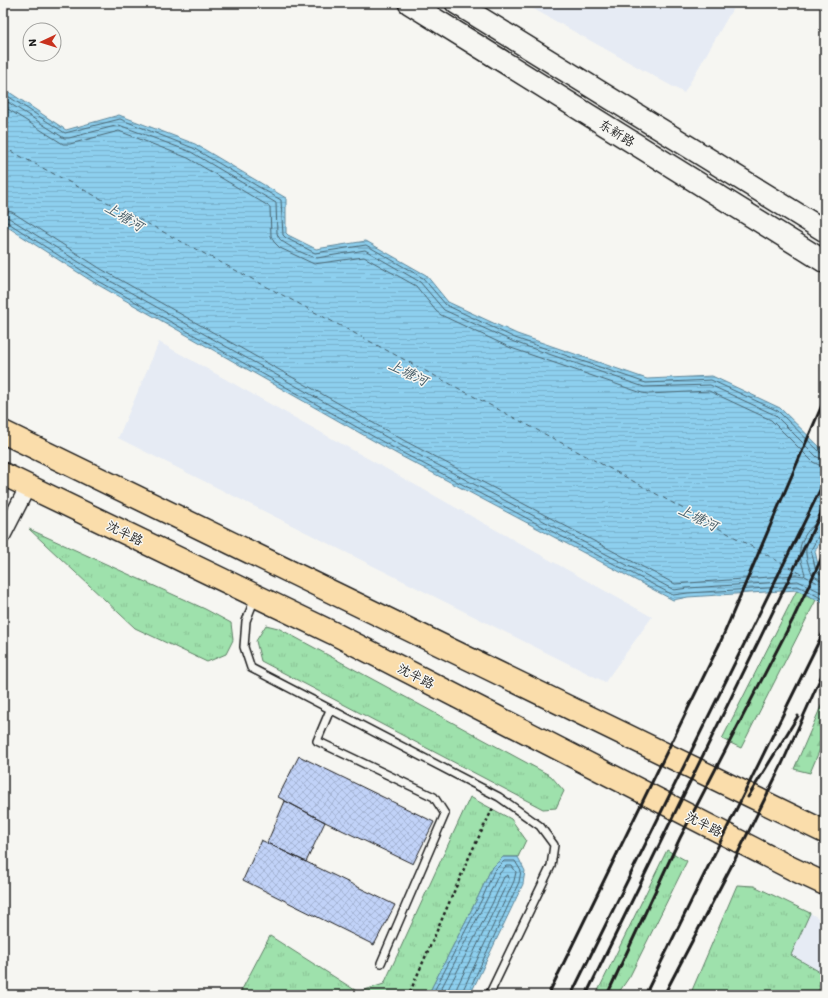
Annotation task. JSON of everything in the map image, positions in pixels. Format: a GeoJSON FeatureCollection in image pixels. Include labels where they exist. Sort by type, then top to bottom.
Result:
{"type":"FeatureCollection","features":[{"type":"Feature","properties":{"kind":"main road","name":"东新路"},"geometry":{"type":"LineString","coordinates":[[456,3],[825,231]]}},
{"type":"Feature","properties":{"kind":"main road","name":"东新路"},"geometry":{"type":"LineString","coordinates":[[416,5],[825,262]]}},
{"type":"Feature","properties":{"kind":"main road"},"geometry":{"type":"LineString","coordinates":[[3,432],[825,832]]}},
{"type":"Feature","properties":{"kind":"main road","name":"沈半路"},"geometry":{"type":"LineString","coordinates":[[3,474],[333,633],[792,869],[825,884]]}},
{"type":"Feature","properties":{"kind":"street"},"geometry":{"type":"LineString","coordinates":[[3,535],[28,486]]}},
{"type":"Feature","properties":{"kind":"lane"},"geometry":{"type":"LineString","coordinates":[[256,596],[246,621],[244,647],[251,668],[499,797],[540,826],[554,845],[551,866],[489,995]]}},
{"type":"Feature","properties":{"kind":"lane"},"geometry":{"type":"LineString","coordinates":[[330,710],[318,741],[434,797],[445,814],[381,963]]}},
{"type":"Feature","properties":{"kind":"path"},"geometry":{"type":"LineString","coordinates":[[405,995],[410,992],[470,855],[499,797]]}},
{"type":"Feature","properties":{"kind":"shaded area"},"geometry":{"type":"Polygon","coordinates":[[[523,3],[736,3],[684,93],[523,3]]]}},
{"type":"Feature","properties":{"kind":"shaded area"},"geometry":{"type":"Polygon","coordinates":[[[159,342],[652,617],[605,682],[118,438],[159,342]]]}},
{"type":"Feature","properties":{"kind":"shaded area"},"geometry":{"type":"Polygon","coordinates":[[[810,913],[825,922],[825,975],[790,955],[810,913]]]}},
{"type":"Feature","properties":{"kind":"green space"},"geometry":{"type":"Polygon","coordinates":[[[29,529],[205,609],[231,623],[233,640],[226,654],[207,662],[135,628],[29,529]]]}},
{"type":"Feature","properties":{"kind":"green space"},"geometry":{"type":"Polygon","coordinates":[[[797,590],[816,600],[741,748],[722,739],[797,590]]]}},
{"type":"Feature","properties":{"kind":"green space"},"geometry":{"type":"Polygon","coordinates":[[[266,625],[278,628],[551,776],[564,791],[556,808],[543,809],[261,661],[256,641],[266,625]]]}},
{"type":"Feature","properties":{"kind":"green space"},"geometry":{"type":"Polygon","coordinates":[[[825,697],[825,727],[820,749],[810,773],[794,769],[825,697]]]}},
{"type":"Feature","properties":{"kind":"green space"},"geometry":{"type":"Polygon","coordinates":[[[470,797],[511,819],[526,840],[518,857],[503,857],[491,869],[428,995],[239,995],[270,936],[358,992],[384,984],[470,797]]]}},
{"type":"Feature","properties":{"kind":"green space"},"geometry":{"type":"Polygon","coordinates":[[[667,850],[687,861],[630,976],[617,995],[596,995],[667,850]]]}},
{"type":"Feature","properties":{"kind":"green space"},"geometry":{"type":"Polygon","coordinates":[[[737,885],[754,886],[810,913],[791,955],[825,975],[825,978],[816,995],[690,995],[737,885]]]}},
{"type":"Feature","properties":{"kind":"water","name":"上塘河"},"geometry":{"type":"Polygon","coordinates":[[[3,88],[66,130],[119,115],[195,144],[286,198],[286,233],[288,235],[316,249],[366,241],[426,275],[448,302],[517,334],[647,379],[712,376],[780,408],[825,452],[825,532],[815,551],[819,569],[825,573],[825,604],[797,590],[688,597],[673,600],[397,454],[93,282],[3,224],[3,88]]]}},
{"type":"Feature","properties":{"kind":"water"},"geometry":{"type":"Polygon","coordinates":[[[503,857],[518,857],[525,871],[523,884],[470,995],[428,995],[491,869],[503,857]]]}},
{"type":"Feature","properties":{"kind":"building"},"geometry":{"type":"Polygon","coordinates":[[[299,756],[434,822],[413,864],[325,822],[278,797],[299,756]]]}},
{"type":"Feature","properties":{"kind":"building"},"geometry":{"type":"Polygon","coordinates":[[[285,801],[325,822],[306,862],[267,843],[285,801]]]}},
{"type":"Feature","properties":{"kind":"building"},"geometry":{"type":"Polygon","coordinates":[[[261,840],[395,905],[374,945],[243,880],[261,840]]]}},
{"type":"Feature","properties":{"kind":"ferry route"},"geometry":{"type":"LineString","coordinates":[[3,147],[622,475],[825,587]]}},
{"type":"Feature","properties":{"kind":"railway"},"geometry":{"type":"LineString","coordinates":[[548,995],[720,643],[825,398]]}},
{"type":"Feature","properties":{"kind":"railway"},"geometry":{"type":"LineString","coordinates":[[571,995],[825,480]]}},
{"type":"Feature","properties":{"kind":"railway"},"geometry":{"type":"LineString","coordinates":[[586,995],[825,505]]}},
{"type":"Feature","properties":{"kind":"railway"},"geometry":{"type":"LineString","coordinates":[[607,995],[680,838],[793,619],[825,551]]}},
{"type":"Feature","properties":{"kind":"railway"},"geometry":{"type":"LineString","coordinates":[[645,995],[825,629]]}},
{"type":"Feature","properties":{"kind":"railway"},"geometry":{"type":"LineString","coordinates":[[664,995],[735,859],[782,764],[825,668]]}},
{"type":"Feature","properties":{"kind":"railway"},"geometry":{"type":"LineString","coordinates":[[748,797],[798,716]]}}]}
